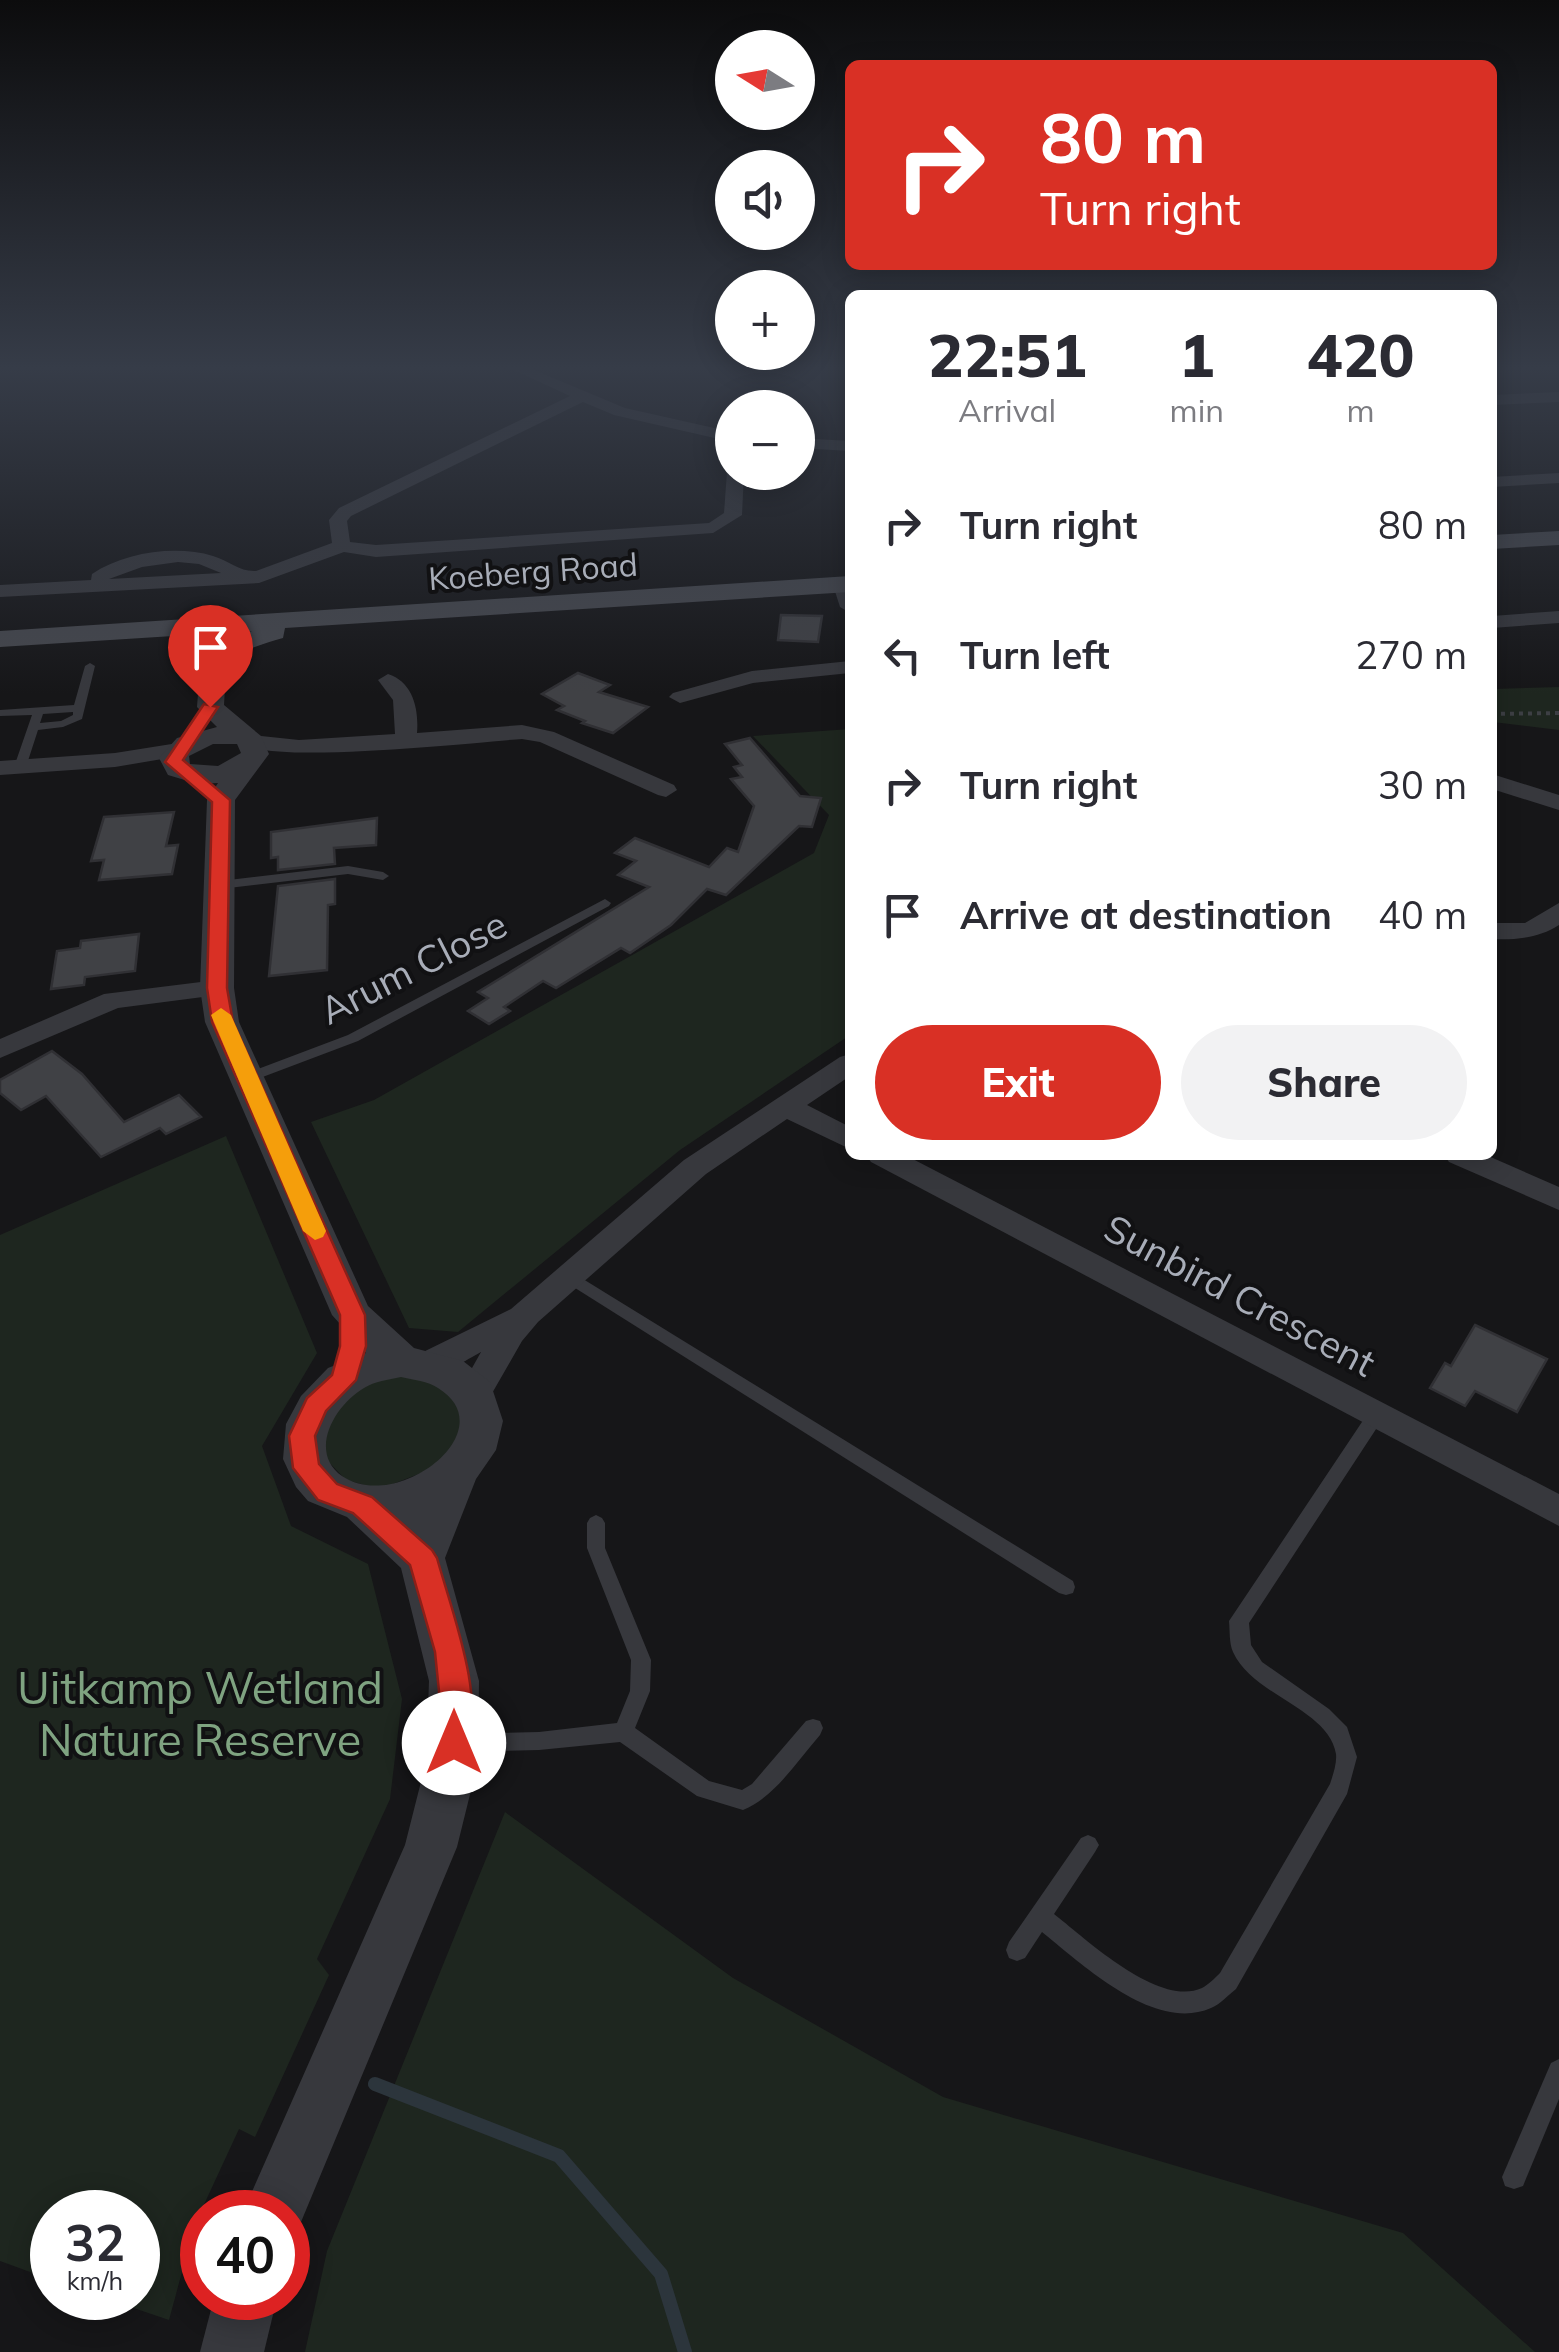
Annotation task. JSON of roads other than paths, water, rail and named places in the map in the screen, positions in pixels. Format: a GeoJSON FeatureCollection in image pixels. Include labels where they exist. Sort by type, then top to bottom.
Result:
{"type":"FeatureCollection","features":[{"type":"Feature","properties":{"kind":"main road"},"geometry":{"type":"LineString","coordinates":[[1497,542],[1559,538]]}},
{"type":"Feature","properties":{"kind":"main road","name":"Koeberg Road"},"geometry":{"type":"LineString","coordinates":[[0,639],[845,592]]}},
{"type":"Feature","properties":{"kind":"main road"},"geometry":{"type":"LineString","coordinates":[[212,676],[230,651],[256,635],[392,622],[411,614]]}},
{"type":"Feature","properties":{"kind":"street"},"geometry":{"type":"LineString","coordinates":[[342,546],[338,520],[345,512],[421,475]]}},
{"type":"Feature","properties":{"kind":"street"},"geometry":{"type":"LineString","coordinates":[[1497,482],[1559,478]]}},
{"type":"Feature","properties":{"kind":"street"},"geometry":{"type":"LineString","coordinates":[[0,591],[240,578],[277,573],[342,546],[376,551],[713,528],[734,515],[735,490]]}},
{"type":"Feature","properties":{"kind":"street"},"geometry":{"type":"LineString","coordinates":[[92,587],[112,570],[178,554],[212,561],[240,578]]}},
{"type":"Feature","properties":{"kind":"street"},"geometry":{"type":"LineString","coordinates":[[1497,622],[1559,617]]}},
{"type":"Feature","properties":{"kind":"street"},"geometry":{"type":"LineString","coordinates":[[184,759],[210,707],[221,626]]}},
{"type":"Feature","properties":{"kind":"street"},"geometry":{"type":"LineString","coordinates":[[680,697],[752,677],[845,668]]}},
{"type":"Feature","properties":{"kind":"street"},"geometry":{"type":"LineString","coordinates":[[388,680],[404,694],[409,708],[405,740]]}},
{"type":"Feature","properties":{"kind":"street"},"geometry":{"type":"LineString","coordinates":[[210,707],[248,750]]}},
{"type":"Feature","properties":{"kind":"street"},"geometry":{"type":"LineString","coordinates":[[184,759],[216,735],[248,750],[531,733],[666,790]]}},
{"type":"Feature","properties":{"kind":"street"},"geometry":{"type":"LineString","coordinates":[[10,768],[184,759],[220,774],[248,750]]}},
{"type":"Feature","properties":{"kind":"street"},"geometry":{"type":"LineString","coordinates":[[248,750],[221,800],[217,988],[222,1022],[352,1315],[353,1346],[343,1380]]}},
{"type":"Feature","properties":{"kind":"street"},"geometry":{"type":"LineString","coordinates":[[184,759],[221,800]]}},
{"type":"Feature","properties":{"kind":"street"},"geometry":{"type":"LineString","coordinates":[[1497,783],[1559,803]]}},
{"type":"Feature","properties":{"kind":"street"},"geometry":{"type":"LineString","coordinates":[[1497,931],[1522,932],[1542,927],[1559,911]]}},
{"type":"Feature","properties":{"kind":"street"},"geometry":{"type":"LineString","coordinates":[[0,1048],[113,1000],[217,988]]}},
{"type":"Feature","properties":{"kind":"street"},"geometry":{"type":"LineString","coordinates":[[475,1393],[510,1332],[528,1312],[696,1167],[845,1066]]}},
{"type":"Feature","properties":{"kind":"street"},"geometry":{"type":"LineString","coordinates":[[786,1106],[845,1136]]}},
{"type":"Feature","properties":{"kind":"street","name":"Sunbird Crescent"},"geometry":{"type":"LineString","coordinates":[[890,1160],[1559,1511]]}},
{"type":"Feature","properties":{"kind":"street"},"geometry":{"type":"LineString","coordinates":[[1470,1160],[1559,1199]]}},
{"type":"Feature","properties":{"kind":"street"},"geometry":{"type":"LineString","coordinates":[[283,2190],[431,1847],[444,1804],[456,1711],[449,1652],[422,1558],[362,1505],[328,1492],[306,1468],[302,1436],[316,1405],[343,1380],[371,1367],[415,1362],[528,1312]]}},
{"type":"Feature","properties":{"kind":"street"},"geometry":{"type":"LineString","coordinates":[[352,1315],[415,1362],[453,1372],[475,1393],[483,1420],[476,1451],[454,1478],[422,1558]]}},
{"type":"Feature","properties":{"kind":"street"},"geometry":{"type":"LineString","coordinates":[[362,1505],[411,1501],[454,1478]]}},
{"type":"Feature","properties":{"kind":"street"},"geometry":{"type":"LineString","coordinates":[[232,2352],[240,2320]]}},
{"type":"Feature","properties":{"kind":"lane"},"geometry":{"type":"LineString","coordinates":[[36,727],[70,722],[78,717],[90,666]]}},
{"type":"Feature","properties":{"kind":"lane"},"geometry":{"type":"LineString","coordinates":[[0,713],[78,708]]}},
{"type":"Feature","properties":{"kind":"lane"},"geometry":{"type":"LineString","coordinates":[[10,768],[36,727],[39,711]]}},
{"type":"Feature","properties":{"kind":"lane"},"geometry":{"type":"LineString","coordinates":[[220,885],[348,870],[383,876]]}},
{"type":"Feature","properties":{"kind":"lane","name":"Arum Close"},"geometry":{"type":"LineString","coordinates":[[247,1078],[353,1038],[605,903]]}},
{"type":"Feature","properties":{"kind":"lane"},"geometry":{"type":"LineString","coordinates":[[570,1276],[1066,1587]]}},
{"type":"Feature","properties":{"kind":"lane"},"geometry":{"type":"LineString","coordinates":[[1040,1916],[1160,2000],[1194,2004],[1220,1992],[1228,1981],[1340,1787],[1347,1756],[1343,1740],[1326,1717],[1254,1669],[1238,1642],[1239,1621],[1376,1415]]}},
{"type":"Feature","properties":{"kind":"lane"},"geometry":{"type":"LineString","coordinates":[[596,1523],[596,1548],[641,1660],[640,1691],[622,1732]]}},
{"type":"Feature","properties":{"kind":"lane"},"geometry":{"type":"LineString","coordinates":[[454,1743],[539,1741],[622,1732],[704,1789],[743,1800],[759,1791],[814,1728]]}},
{"type":"Feature","properties":{"kind":"lane"},"geometry":{"type":"LineString","coordinates":[[1017,1950],[1088,1845]]}},
{"type":"Feature","properties":{"kind":"lane"},"geometry":{"type":"LineString","coordinates":[[1514,2177],[1559,2071]]}},
{"type":"Feature","properties":{"kind":"waterway"},"geometry":{"type":"LineString","coordinates":[[375,2084],[559,2156],[661,2274],[685,2352]]}},
{"type":"Feature","properties":{"kind":"park label","name":"Uitkamp Wetland Nature Reserve"},"geometry":{"type":"Point","coordinates":[200,1713]}}]}
